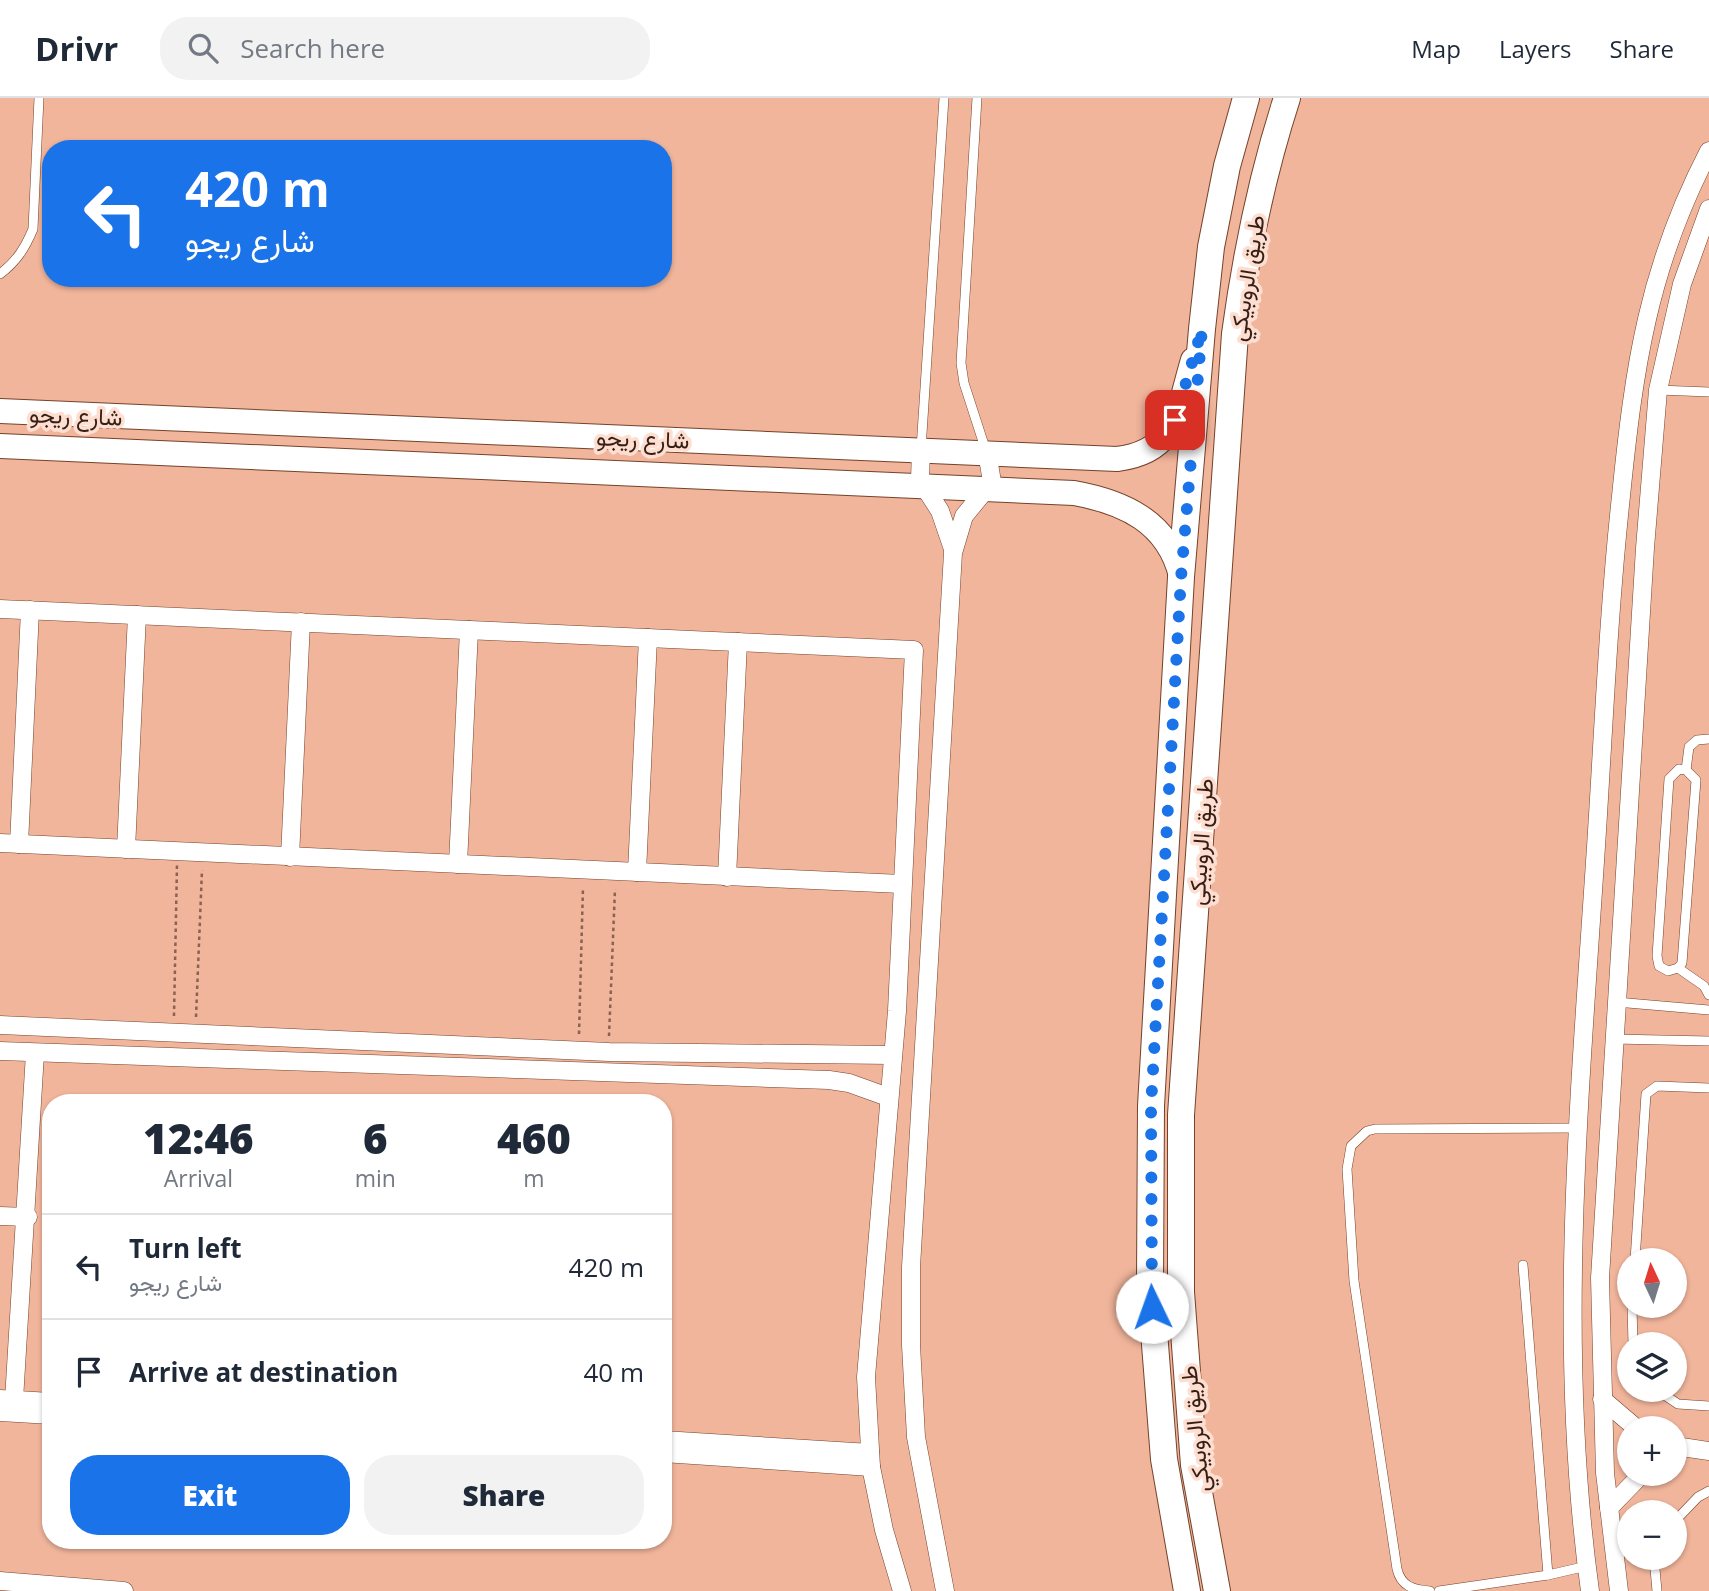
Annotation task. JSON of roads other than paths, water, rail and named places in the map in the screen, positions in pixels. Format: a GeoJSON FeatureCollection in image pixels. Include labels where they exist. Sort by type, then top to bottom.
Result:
{"type":"FeatureCollection","features":[{"type":"Feature","properties":{"kind":"main road","name":"طريق الروبيكي"},"geometry":{"type":"LineString","coordinates":[[1187,1591],[1164,1459],[1150,1281],[1151,1106],[1181,578],[1202,329],[1211,247],[1227,166],[1246,98]]}},
{"type":"Feature","properties":{"kind":"main road","name":"طريق الروبيكي"},"geometry":{"type":"LineString","coordinates":[[1217,1591],[1194,1465],[1181,1292],[1181,1115],[1235,334],[1246,254],[1263,176],[1287,98]]}},
{"type":"Feature","properties":{"kind":"main road","name":"شارع ريجو"},"geometry":{"type":"LineString","coordinates":[[0,411],[1117,458],[1147,452],[1164,439],[1175,420],[1202,329]]}},
{"type":"Feature","properties":{"kind":"main road"},"geometry":{"type":"LineString","coordinates":[[86,450],[88,415]]}},
{"type":"Feature","properties":{"kind":"main road","name":"شارع ريجو"},"geometry":{"type":"LineString","coordinates":[[0,446],[1074,493],[1104,498],[1132,510],[1157,529],[1176,553],[1181,578]]}},
{"type":"Feature","properties":{"kind":"street"},"geometry":{"type":"LineString","coordinates":[[1590,1591],[1575,1395],[1573,1277],[1578,1128],[1616,546],[1633,381],[1643,329],[1674,227],[1709,151]]}},
{"type":"Feature","properties":{"kind":"street"},"geometry":{"type":"LineString","coordinates":[[1619,1591],[1609,1508],[1602,1399],[1600,1278],[1615,1005],[1658,390],[1682,285],[1709,209]]}},
{"type":"Feature","properties":{"kind":"street"},"geometry":{"type":"LineString","coordinates":[[921,449],[919,473],[923,487],[943,518],[953,553]]}},
{"type":"Feature","properties":{"kind":"street"},"geometry":{"type":"LineString","coordinates":[[946,1591],[918,1447],[910,1306],[953,553],[964,516],[989,489],[992,474],[987,452]]}},
{"type":"Feature","properties":{"kind":"street"},"geometry":{"type":"LineString","coordinates":[[1616,546],[1645,548]]}},
{"type":"Feature","properties":{"kind":"street"},"geometry":{"type":"LineString","coordinates":[[0,609],[914,650],[892,1055],[866,1348],[871,1460],[884,1530],[902,1591]]}},
{"type":"Feature","properties":{"kind":"street"},"geometry":{"type":"LineString","coordinates":[[19,844],[30,610]]}},
{"type":"Feature","properties":{"kind":"street"},"geometry":{"type":"LineString","coordinates":[[126,849],[137,615]]}},
{"type":"Feature","properties":{"kind":"street"},"geometry":{"type":"LineString","coordinates":[[290,857],[301,622]]}},
{"type":"Feature","properties":{"kind":"street"},"geometry":{"type":"LineString","coordinates":[[458,864],[470,630]]}},
{"type":"Feature","properties":{"kind":"street"},"geometry":{"type":"LineString","coordinates":[[637,872],[648,638]]}},
{"type":"Feature","properties":{"kind":"street"},"geometry":{"type":"LineString","coordinates":[[727,877],[738,642]]}},
{"type":"Feature","properties":{"kind":"street"},"geometry":{"type":"LineString","coordinates":[[0,843],[902,884]]}},
{"type":"Feature","properties":{"kind":"street"},"geometry":{"type":"LineString","coordinates":[[1586,1006],[1615,1005]]}},
{"type":"Feature","properties":{"kind":"street"},"geometry":{"type":"LineString","coordinates":[[0,1026],[609,1052],[892,1055]]}},
{"type":"Feature","properties":{"kind":"street"},"geometry":{"type":"LineString","coordinates":[[473,1046],[473,1068]]}},
{"type":"Feature","properties":{"kind":"street"},"geometry":{"type":"LineString","coordinates":[[0,1051],[829,1080],[849,1083],[888,1097]]}},
{"type":"Feature","properties":{"kind":"street"},"geometry":{"type":"LineString","coordinates":[[35,1053],[27,1217],[7,1399],[42,1401]]}},
{"type":"Feature","properties":{"kind":"street"},"geometry":{"type":"LineString","coordinates":[[0,1216],[27,1217]]}},
{"type":"Feature","properties":{"kind":"street"},"geometry":{"type":"LineString","coordinates":[[1602,1399],[1622,1416]]}},
{"type":"Feature","properties":{"kind":"street"},"geometry":{"type":"LineString","coordinates":[[0,1412],[42,1414]]}},
{"type":"Feature","properties":{"kind":"street"},"geometry":{"type":"LineString","coordinates":[[672,1441],[871,1460]]}},
{"type":"Feature","properties":{"kind":"street"},"geometry":{"type":"LineString","coordinates":[[1687,1450],[1709,1451]]}},
{"type":"Feature","properties":{"kind":"street"},"geometry":{"type":"LineString","coordinates":[[672,1454],[871,1460]]}},
{"type":"Feature","properties":{"kind":"street"},"geometry":{"type":"LineString","coordinates":[[1609,1508],[1630,1486]]}},
{"type":"Feature","properties":{"kind":"street"},"geometry":{"type":"LineString","coordinates":[[1587,1566],[1602,1567],[1614,1556]]}},
{"type":"Feature","properties":{"kind":"street"},"geometry":{"type":"LineString","coordinates":[[0,1581],[124,1591]]}},
{"type":"Feature","properties":{"kind":"lane"},"geometry":{"type":"LineString","coordinates":[[0,274],[13,265],[26,248],[33,229],[39,98]]}},
{"type":"Feature","properties":{"kind":"lane"},"geometry":{"type":"LineString","coordinates":[[921,449],[944,98]]}},
{"type":"Feature","properties":{"kind":"lane"},"geometry":{"type":"LineString","coordinates":[[977,98],[961,363],[964,383],[987,452]]}},
{"type":"Feature","properties":{"kind":"lane"},"geometry":{"type":"LineString","coordinates":[[1658,390],[1709,392]]}},
{"type":"Feature","properties":{"kind":"lane"},"geometry":{"type":"LineString","coordinates":[[1686,770],[1692,743],[1709,739]]}},
{"type":"Feature","properties":{"kind":"lane"},"geometry":{"type":"LineString","coordinates":[[1678,968],[1683,957],[1696,780],[1686,770],[1679,769],[1669,779],[1657,956],[1663,969],[1678,968],[1704,986],[1709,995]]}},
{"type":"Feature","properties":{"kind":"lane"},"geometry":{"type":"LineString","coordinates":[[1615,1005],[1709,1008]]}},
{"type":"Feature","properties":{"kind":"lane"},"geometry":{"type":"LineString","coordinates":[[1613,1039],[1708,1044]]}},
{"type":"Feature","properties":{"kind":"lane"},"geometry":{"type":"LineString","coordinates":[[1636,1248],[1646,1094],[1657,1086],[1709,1088]]}},
{"type":"Feature","properties":{"kind":"lane"},"geometry":{"type":"LineString","coordinates":[[1430,1591],[1412,1589],[1399,1578],[1396,1569],[1354,1281],[1348,1156],[1361,1136],[1375,1129],[1578,1128]]}},
{"type":"Feature","properties":{"kind":"lane"},"geometry":{"type":"LineString","coordinates":[[1523,1265],[1548,1575]]}},
{"type":"Feature","properties":{"kind":"lane"},"geometry":{"type":"LineString","coordinates":[[1675,1402],[1709,1406]]}},
{"type":"Feature","properties":{"kind":"lane"},"geometry":{"type":"LineString","coordinates":[[1687,1508],[1698,1497],[1709,1491]]}},
{"type":"Feature","properties":{"kind":"lane"},"geometry":{"type":"LineString","coordinates":[[1439,1591],[1548,1575],[1587,1566]]}},
{"type":"Feature","properties":{"kind":"lane"},"geometry":{"type":"LineString","coordinates":[[1655,1570],[1657,1591]]}}]}
